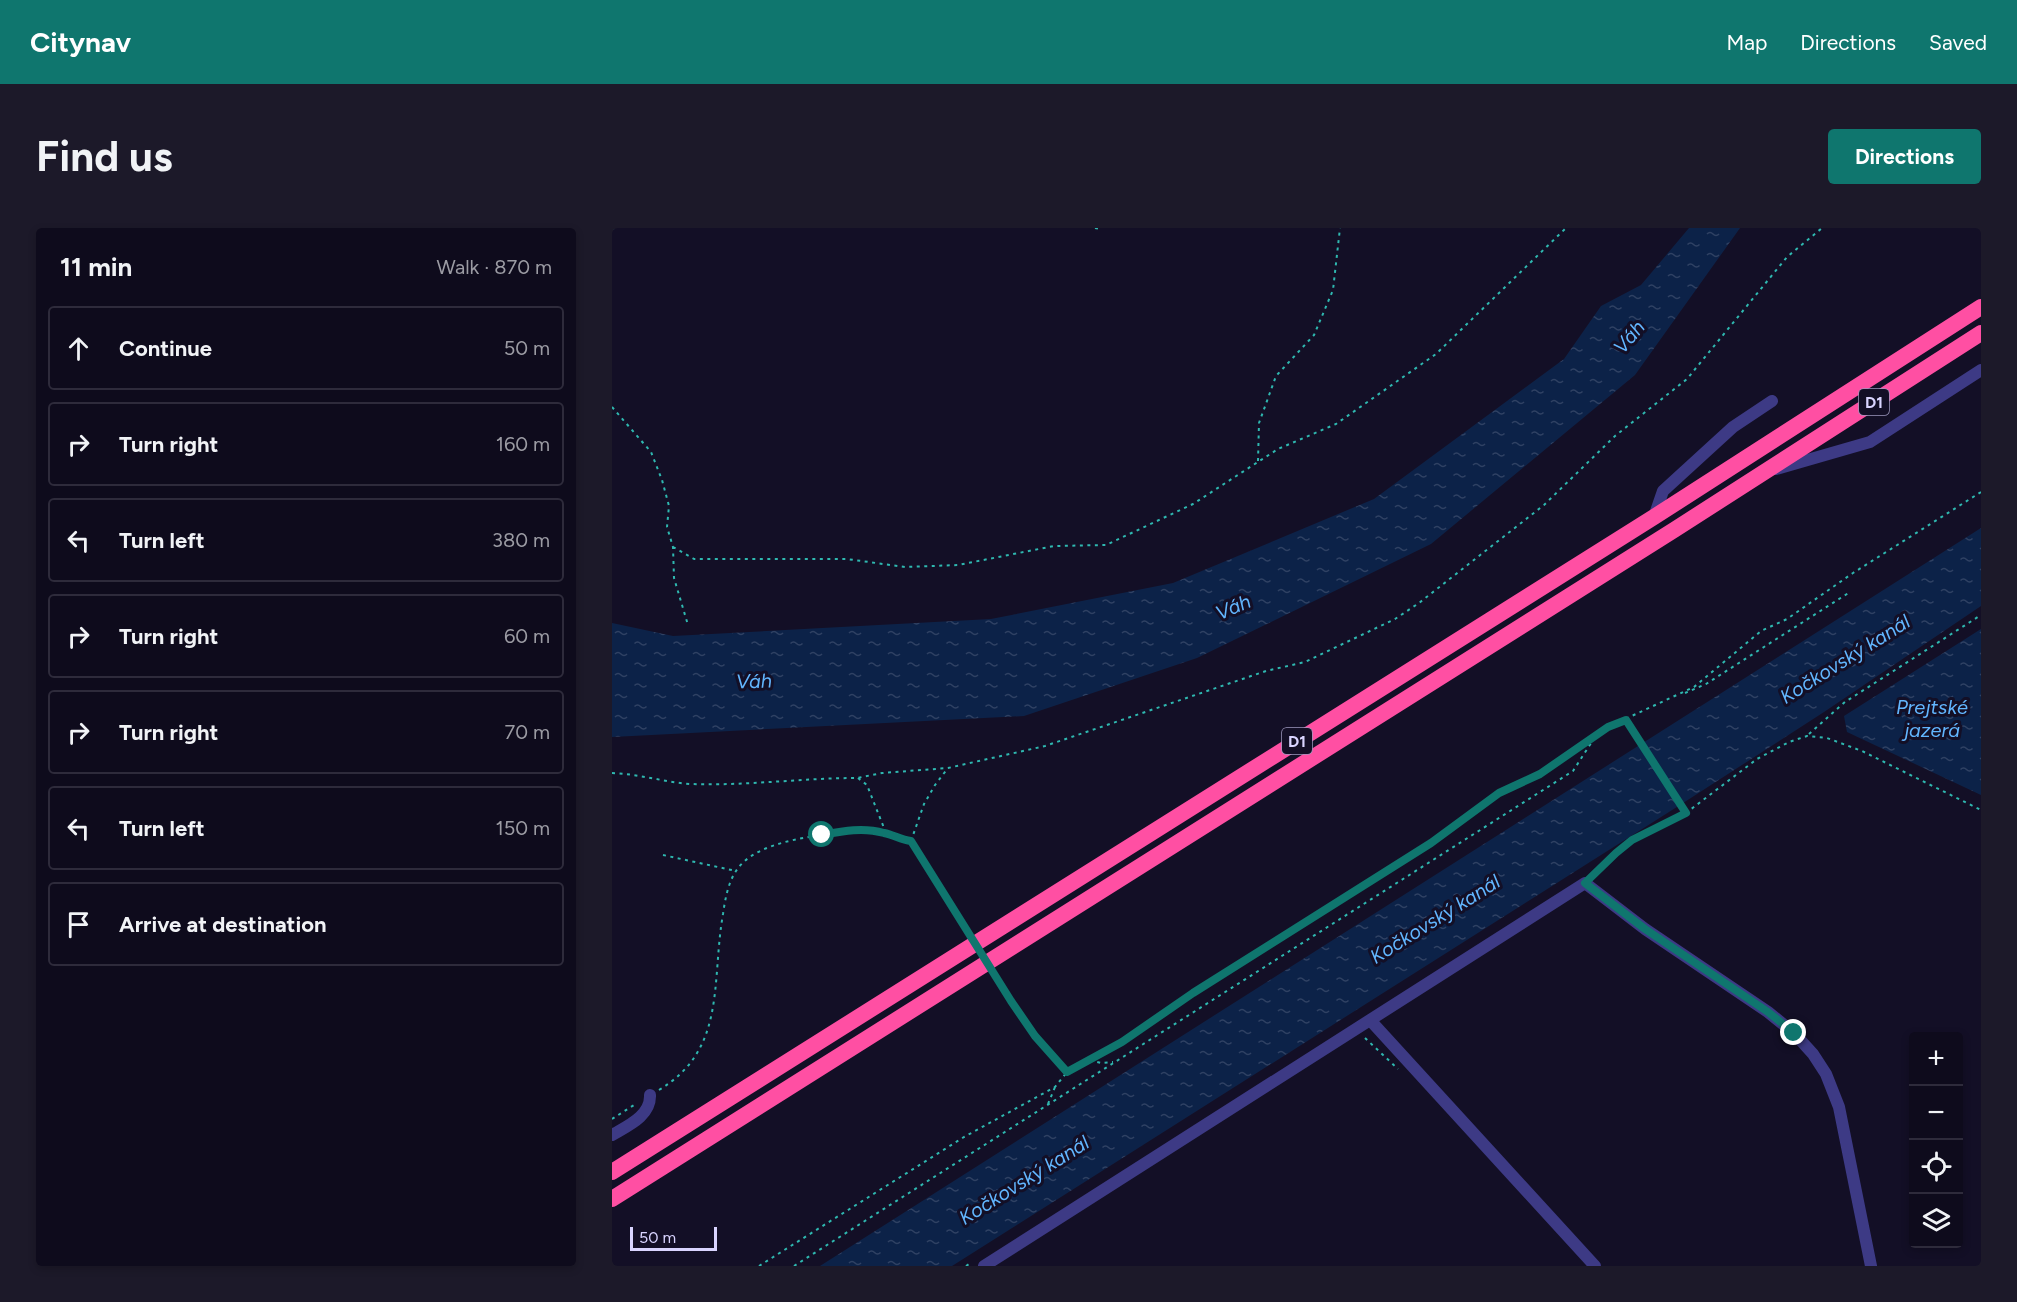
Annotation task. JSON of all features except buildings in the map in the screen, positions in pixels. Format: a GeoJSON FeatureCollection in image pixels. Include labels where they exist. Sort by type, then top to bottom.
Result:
{"type":"FeatureCollection","features":[{"type":"Feature","properties":{"kind":"highway","name":"D1"},"geometry":{"type":"LineString","coordinates":[[612,1172],[1654,516],[1981,307]]}},
{"type":"Feature","properties":{"kind":"highway","name":"D1"},"geometry":{"type":"LineString","coordinates":[[612,1199],[1767,471],[1981,333]]}},
{"type":"Feature","properties":{"kind":"street"},"geometry":{"type":"LineString","coordinates":[[1767,471],[1870,442],[1981,370]]}},
{"type":"Feature","properties":{"kind":"street"},"geometry":{"type":"LineString","coordinates":[[1654,516],[1663,491],[1733,427],[1772,402]]}},
{"type":"Feature","properties":{"kind":"street"},"geometry":{"type":"LineString","coordinates":[[984,1266],[1585,883],[1645,929],[1768,1012],[1794,1033],[1813,1054],[1826,1074],[1839,1107],[1871,1266]]}},
{"type":"Feature","properties":{"kind":"street"},"geometry":{"type":"LineString","coordinates":[[1370,1020],[1595,1266]]}},
{"type":"Feature","properties":{"kind":"street"},"geometry":{"type":"LineString","coordinates":[[612,1135],[643,1113],[650,1102],[650,1095]]}},
{"type":"Feature","properties":{"kind":"path"},"geometry":{"type":"LineString","coordinates":[[1095,228],[1100,229]]}},
{"type":"Feature","properties":{"kind":"path"},"geometry":{"type":"LineString","coordinates":[[1258,462],[1259,423],[1276,376],[1314,335],[1334,290],[1340,228]]}},
{"type":"Feature","properties":{"kind":"path"},"geometry":{"type":"LineString","coordinates":[[673,547],[694,559],[847,559],[905,567],[958,565],[1054,546],[1106,545],[1193,504],[1278,449],[1336,424],[1436,354],[1566,228]]}},
{"type":"Feature","properties":{"kind":"path"},"geometry":{"type":"LineString","coordinates":[[612,773],[633,774],[660,781],[691,784],[857,778],[882,773],[948,768],[1045,746],[1266,671],[1305,662],[1395,619],[1419,603],[1544,505],[1615,436],[1687,379],[1787,257],[1822,228]]}},
{"type":"Feature","properties":{"kind":"path"},"geometry":{"type":"LineString","coordinates":[[612,407],[651,452],[669,506],[667,527],[673,547],[674,578],[688,625]]}},
{"type":"Feature","properties":{"kind":"path"},"geometry":{"type":"LineString","coordinates":[[1679,695],[1694,687],[1761,631],[1787,620],[1853,573],[1981,492]]}},
{"type":"Feature","properties":{"kind":"path"},"geometry":{"type":"LineString","coordinates":[[1048,1104],[1055,1087],[1067,1072],[1122,1042],[1193,993],[1431,843],[1499,793],[1552,767],[1608,727],[1649,707],[1706,684],[1850,592]]}},
{"type":"Feature","properties":{"kind":"path"},"geometry":{"type":"LineString","coordinates":[[1585,883],[1632,840],[1686,813],[1743,768],[1772,750],[1807,736],[1845,702],[1981,615]]}},
{"type":"Feature","properties":{"kind":"path"},"geometry":{"type":"LineString","coordinates":[[1626,720],[1686,813]]}},
{"type":"Feature","properties":{"kind":"path"},"geometry":{"type":"LineString","coordinates":[[794,1266],[1573,771],[1595,736]]}},
{"type":"Feature","properties":{"kind":"path"},"geometry":{"type":"LineString","coordinates":[[1807,736],[1827,738],[1862,751],[1981,810]]}},
{"type":"Feature","properties":{"kind":"path"},"geometry":{"type":"LineString","coordinates":[[911,841],[924,804],[948,768]]}},
{"type":"Feature","properties":{"kind":"path"},"geometry":{"type":"LineString","coordinates":[[857,778],[867,785],[886,833]]}},
{"type":"Feature","properties":{"kind":"path"},"geometry":{"type":"LineString","coordinates":[[612,1119],[679,1076],[690,1065],[703,1044],[714,999],[720,928],[725,901],[736,871],[744,862],[764,849],[790,841],[848,831],[886,833],[899,840],[911,841]]}},
{"type":"Feature","properties":{"kind":"path"},"geometry":{"type":"LineString","coordinates":[[911,841],[1011,1001],[1035,1036],[1067,1072]]}},
{"type":"Feature","properties":{"kind":"path"},"geometry":{"type":"LineString","coordinates":[[663,855],[736,871]]}},
{"type":"Feature","properties":{"kind":"path"},"geometry":{"type":"LineString","coordinates":[[1089,1060],[1101,1063],[1113,1062]]}},
{"type":"Feature","properties":{"kind":"path"},"geometry":{"type":"LineString","coordinates":[[759,1266],[964,1137],[1055,1087]]}},
{"type":"Feature","properties":{"kind":"water","name":"Váh"},"geometry":{"type":"Polygon","coordinates":[[[1689,228],[1740,228],[1635,375],[1431,544],[1197,658],[1024,716],[612,737],[612,623],[673,636],[991,619],[1173,583],[1374,499],[1564,359],[1601,306],[1641,285],[1689,228]]]}},
{"type":"Feature","properties":{"kind":"water","name":"Kočkovský kanál"},"geometry":{"type":"Polygon","coordinates":[[[1981,528],[1981,606],[1824,712],[1680,805],[952,1266],[820,1266],[1981,528]]]}},
{"type":"Feature","properties":{"kind":"water","name":"Prejtské jazerá"},"geometry":{"type":"Polygon","coordinates":[[[1981,629],[1981,795],[1847,732],[1844,716],[1981,629]]]}},
{"type":"Feature","properties":{"kind":"route"},"geometry":{"type":"LineString","coordinates":[[822,835],[863,830],[886,833],[899,840],[911,841],[1011,1001],[1035,1036],[1067,1072],[1122,1042],[1193,993],[1445,834],[1499,793],[1540,774],[1608,727],[1626,720],[1686,813],[1632,840],[1585,883],[1645,929],[1768,1012],[1794,1033]]}}]}
